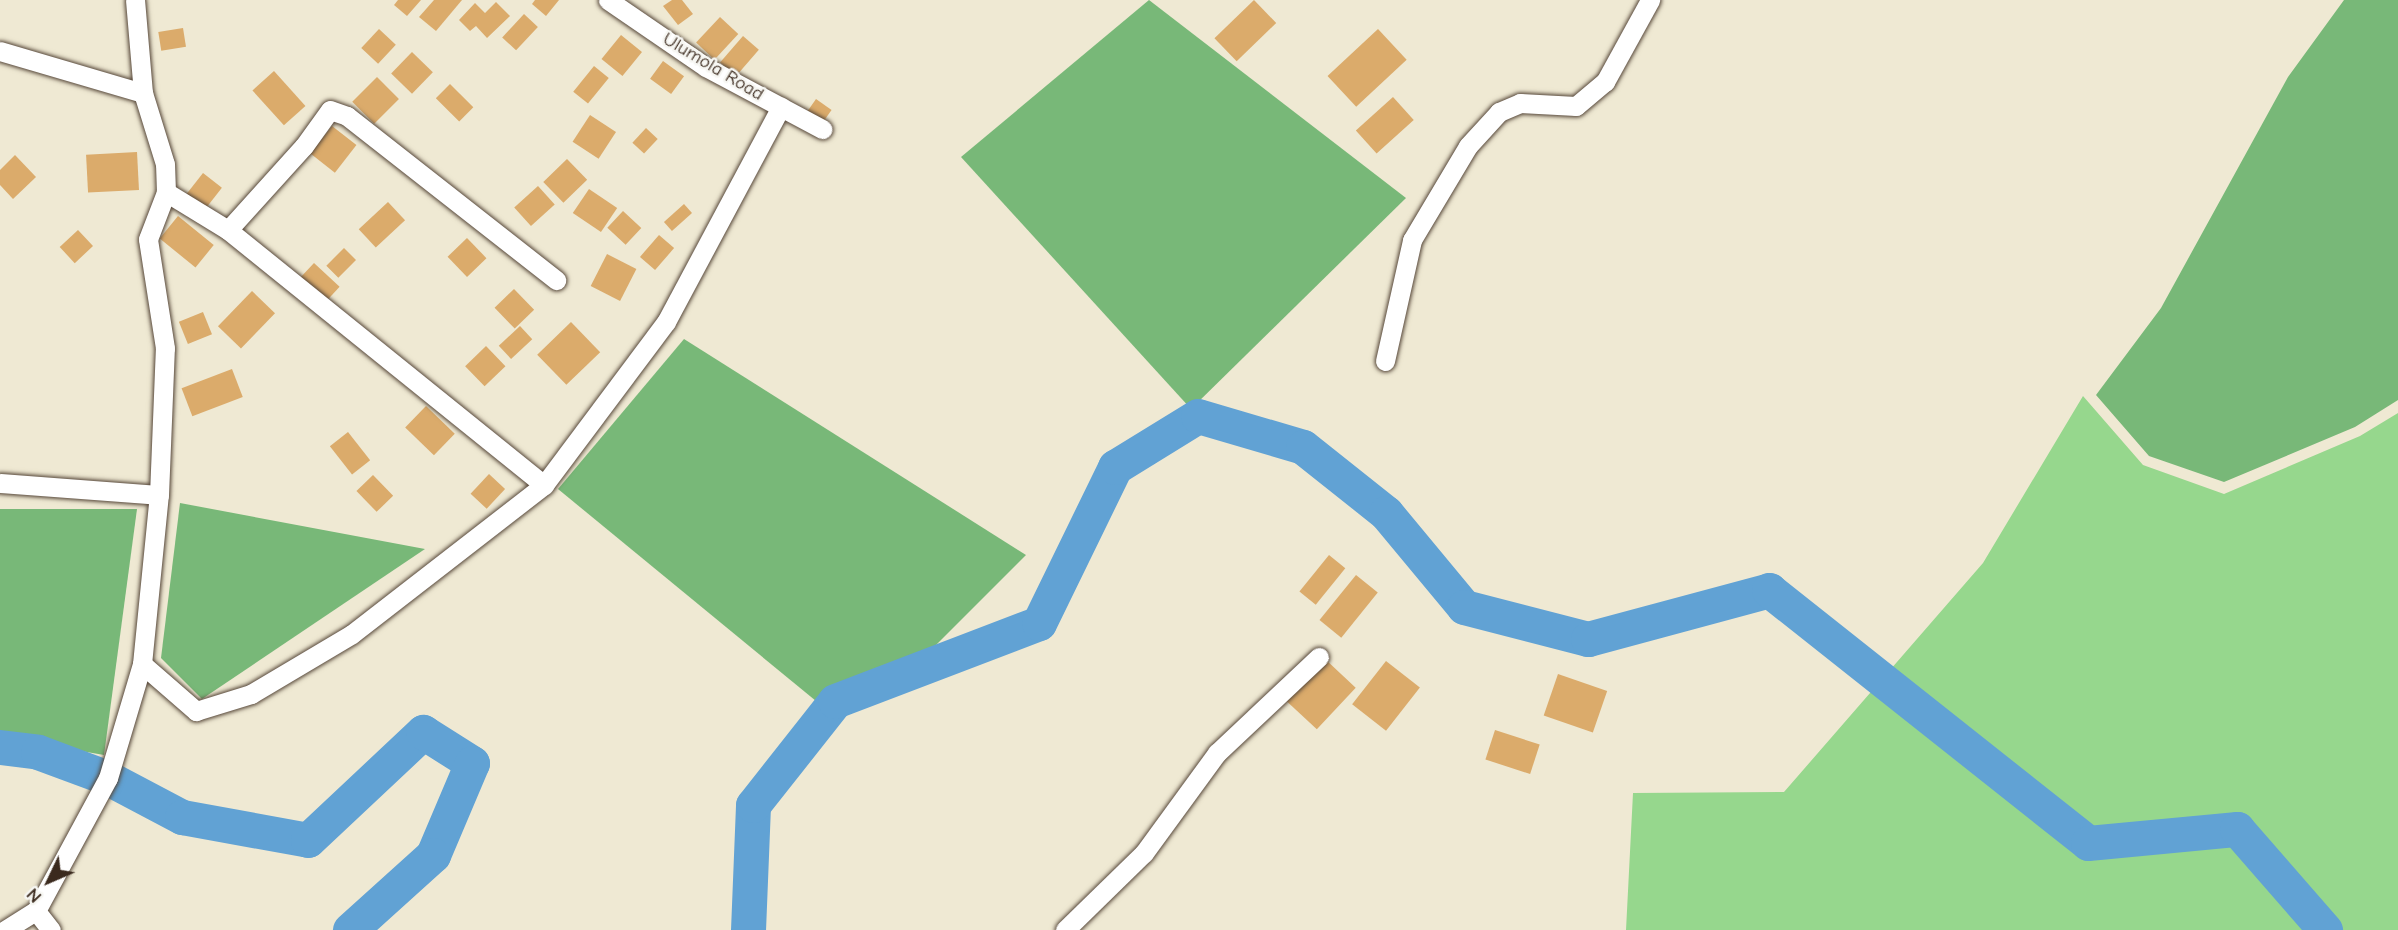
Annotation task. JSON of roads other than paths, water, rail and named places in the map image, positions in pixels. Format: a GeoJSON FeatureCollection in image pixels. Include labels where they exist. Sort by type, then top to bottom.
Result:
{"type":"FeatureCollection","features":[{"type":"Feature","properties":{"kind":"street"},"geometry":{"type":"LineString","coordinates":[[5,930],[36,911],[108,778],[142,664],[159,495],[165,348],[148,239],[166,192],[165,164],[143,93],[135,0]]}},
{"type":"Feature","properties":{"kind":"street","name":"Ulumola Road"},"geometry":{"type":"LineString","coordinates":[[608,0],[706,67],[822,130]]}},
{"type":"Feature","properties":{"kind":"street"},"geometry":{"type":"LineString","coordinates":[[1385,361],[1412,240],[1468,146],[1499,112],[1520,103],[1576,106],[1605,82],[1650,0]]}},
{"type":"Feature","properties":{"kind":"street"},"geometry":{"type":"LineString","coordinates":[[0,51],[143,93]]}},
{"type":"Feature","properties":{"kind":"street"},"geometry":{"type":"LineString","coordinates":[[142,664],[196,711],[251,694],[352,634],[544,485],[666,322],[780,107]]}},
{"type":"Feature","properties":{"kind":"street"},"geometry":{"type":"LineString","coordinates":[[228,230],[304,146],[330,110],[347,116],[556,280]]}},
{"type":"Feature","properties":{"kind":"street"},"geometry":{"type":"LineString","coordinates":[[166,192],[228,230],[544,485]]}},
{"type":"Feature","properties":{"kind":"street"},"geometry":{"type":"LineString","coordinates":[[0,483],[159,495]]}},
{"type":"Feature","properties":{"kind":"street"},"geometry":{"type":"LineString","coordinates":[[1065,930],[1144,853],[1217,753],[1319,657]]}},
{"type":"Feature","properties":{"kind":"street"},"geometry":{"type":"LineString","coordinates":[[36,911],[51,930]]}},
{"type":"Feature","properties":{"kind":"waterway"},"geometry":{"type":"LineString","coordinates":[[748,930],[753,805],[835,701],[1039,623],[1115,467],[1198,416],[1303,447],[1386,513],[1464,607],[1588,639],[1769,590],[2088,843],[2237,829],[2325,930]]}},
{"type":"Feature","properties":{"kind":"waterway"},"geometry":{"type":"LineString","coordinates":[[0,747],[38,752],[108,778],[182,817],[308,840],[423,732],[472,763],[433,855],[350,930]]}}]}
